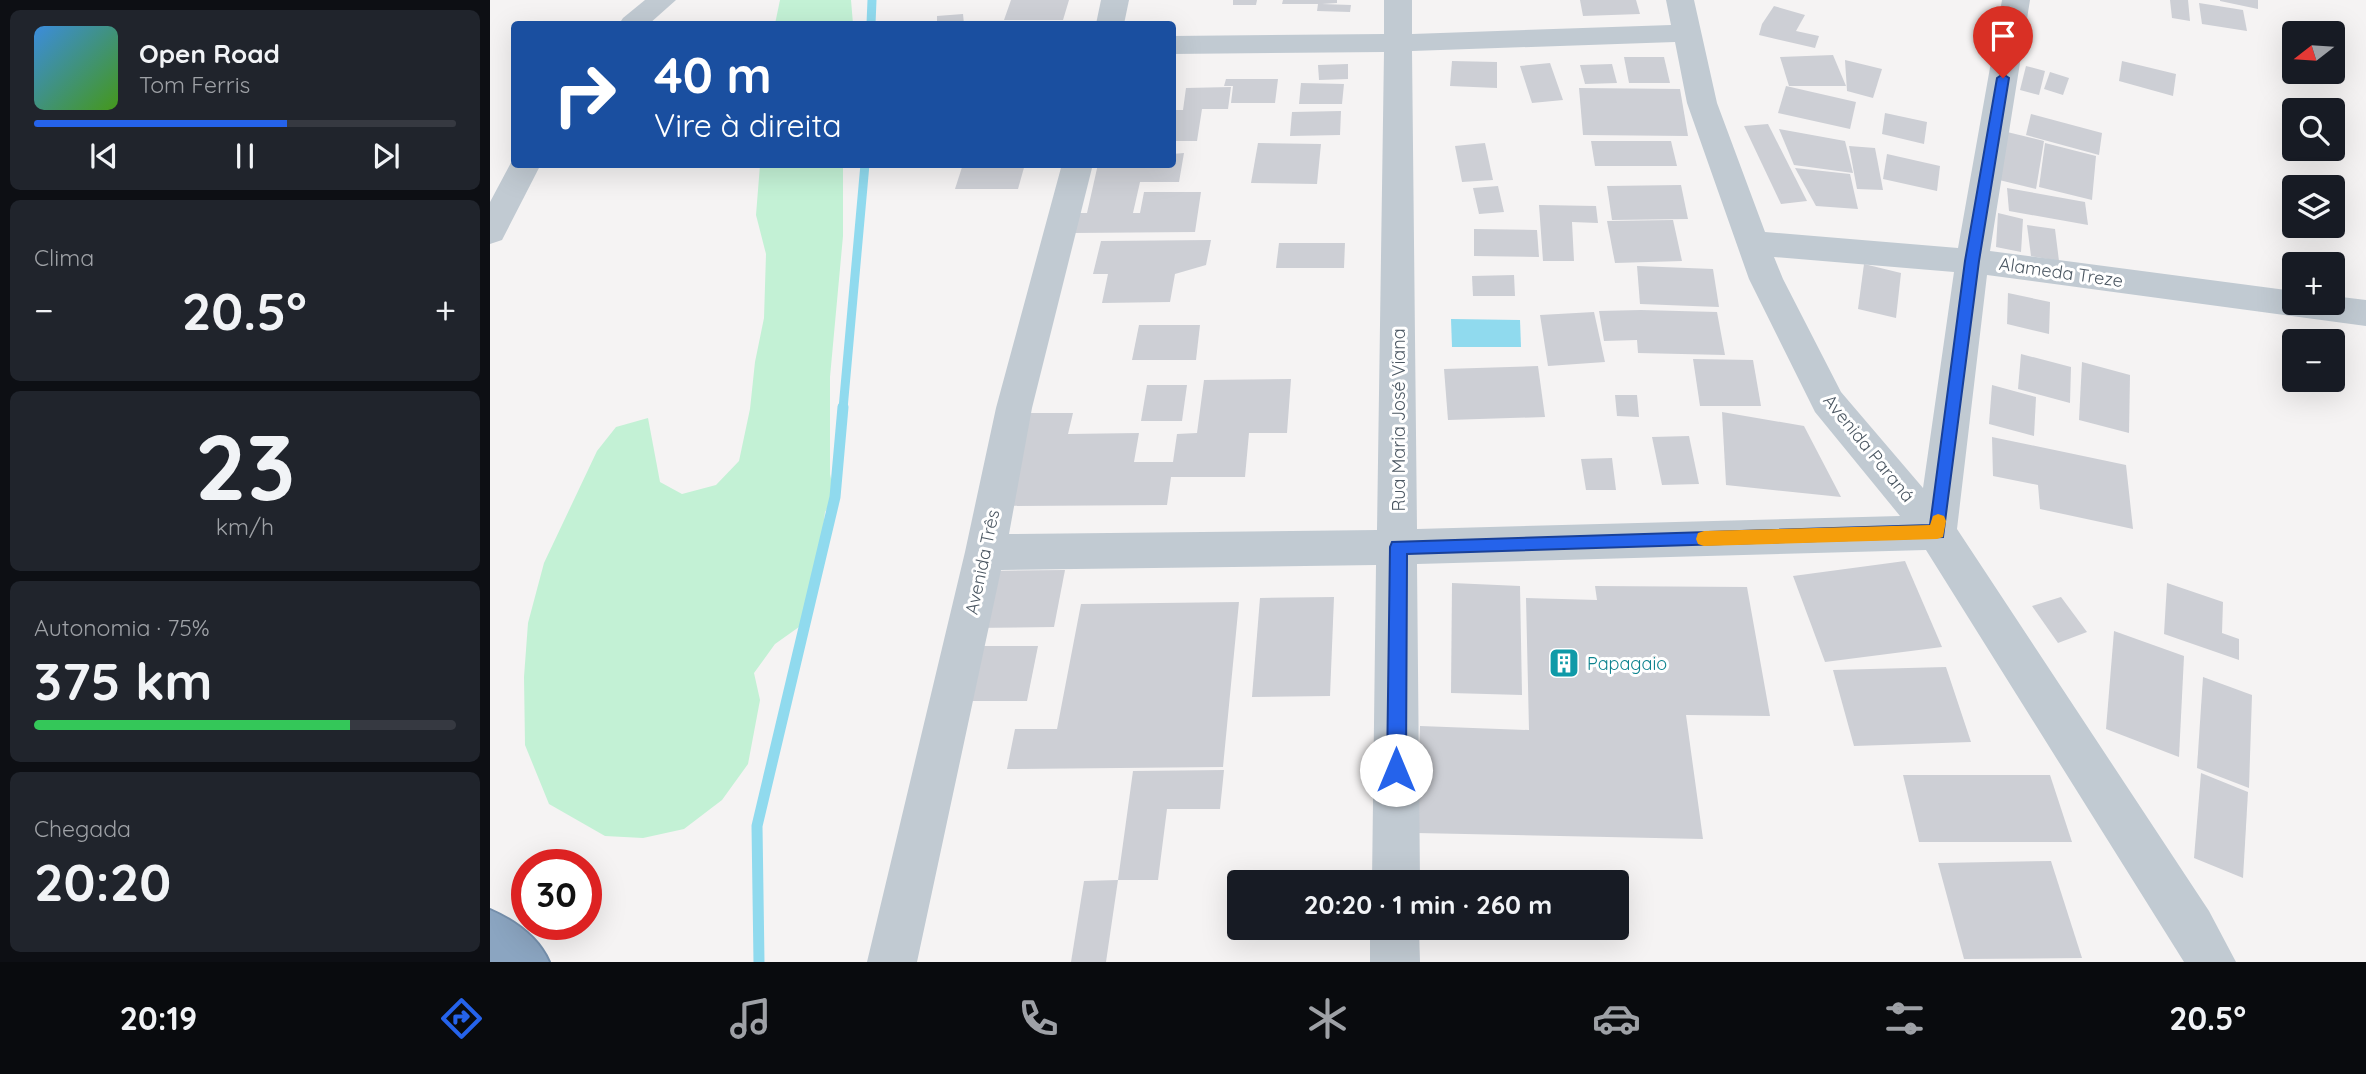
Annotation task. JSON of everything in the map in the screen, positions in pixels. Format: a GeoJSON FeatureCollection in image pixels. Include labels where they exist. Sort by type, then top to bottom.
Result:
{"type":"FeatureCollection","features":[{"type":"Feature","properties":{"kind":"highway"},"geometry":{"type":"LineString","coordinates":[[490,935],[524,962]]}},
{"type":"Feature","properties":{"kind":"street"},"geometry":{"type":"LineString","coordinates":[[637,21],[662,0]]}},
{"type":"Feature","properties":{"kind":"street"},"geometry":{"type":"LineString","coordinates":[[1111,21],[1115,0]]}},
{"type":"Feature","properties":{"kind":"street","name":"Rua Maria José Viana"},"geometry":{"type":"LineString","coordinates":[[1395,870],[1398,0]]}},
{"type":"Feature","properties":{"kind":"street"},"geometry":{"type":"LineString","coordinates":[[985,552],[1398,547],[1937,532],[1972,261],[2016,0]]}},
{"type":"Feature","properties":{"kind":"street"},"geometry":{"type":"LineString","coordinates":[[1176,44],[1399,43],[1683,17]]}},
{"type":"Feature","properties":{"kind":"street","name":"Avenida Paraná"},"geometry":{"type":"LineString","coordinates":[[1683,17],[1702,103],[1766,279],[1828,402],[1937,532],[2192,928],[2211,962]]}},
{"type":"Feature","properties":{"kind":"street"},"geometry":{"type":"LineString","coordinates":[[490,232],[524,168]]}},
{"type":"Feature","properties":{"kind":"street","name":"Avenida Três"},"geometry":{"type":"LineString","coordinates":[[892,962],[985,552],[1014,408],[1077,168]]}},
{"type":"Feature","properties":{"kind":"street","name":"Alameda Treze"},"geometry":{"type":"LineString","coordinates":[[1754,243],[1972,261],[2366,313]]}},
{"type":"Feature","properties":{"kind":"street"},"geometry":{"type":"LineString","coordinates":[[1395,940],[1395,962]]}},
{"type":"Feature","properties":{"kind":"green space"},"geometry":{"type":"Polygon","coordinates":[[[780,0],[851,0],[853,21],[776,21],[780,0]]]}},
{"type":"Feature","properties":{"kind":"green space"},"geometry":{"type":"Polygon","coordinates":[[[760,168],[843,168],[843,236],[830,377],[830,474],[835,497],[825,512],[815,593],[806,622],[775,644],[754,673],[760,700],[748,764],[722,800],[684,829],[643,838],[605,836],[549,804],[525,745],[524,677],[528,623],[544,563],[597,451],[616,427],[648,418],[660,482],[682,494],[716,485],[739,461],[764,318],[766,254],[756,215],[760,168]]]}},
{"type":"Feature","properties":{"kind":"water"},"geometry":{"type":"Polygon","coordinates":[[[1451,319],[1520,320],[1521,347],[1452,347],[1451,319]]]}},
{"type":"Feature","properties":{"kind":"building"},"geometry":{"type":"Polygon","coordinates":[[[1011,0],[1069,0],[1063,20],[1004,20],[1011,0]]]}},
{"type":"Feature","properties":{"kind":"building"},"geometry":{"type":"Polygon","coordinates":[[[1233,0],[1257,0],[1256,5],[1233,5],[1233,0]]]}},
{"type":"Feature","properties":{"kind":"building"},"geometry":{"type":"Polygon","coordinates":[[[1283,0],[1337,0],[1337,3],[1322,4],[1351,5],[1350,12],[1317,11],[1318,4],[1282,4],[1283,0]]]}},
{"type":"Feature","properties":{"kind":"building"},"geometry":{"type":"Polygon","coordinates":[[[1580,0],[1636,0],[1640,14],[1583,16],[1580,0]]]}},
{"type":"Feature","properties":{"kind":"building"},"geometry":{"type":"Polygon","coordinates":[[[2170,0],[2188,0],[2190,21],[2172,18],[2170,0]]]}},
{"type":"Feature","properties":{"kind":"building"},"geometry":{"type":"Polygon","coordinates":[[[2258,0],[2258,9],[2220,1],[2258,0]]]}},
{"type":"Feature","properties":{"kind":"building"},"geometry":{"type":"Polygon","coordinates":[[[2199,3],[2243,10],[2247,31],[2202,24],[2199,3]]]}},
{"type":"Feature","properties":{"kind":"building"},"geometry":{"type":"Polygon","coordinates":[[[1774,6],[1805,15],[1796,31],[1819,36],[1815,48],[1759,35],[1762,24],[1774,6]]]}},
{"type":"Feature","properties":{"kind":"building"},"geometry":{"type":"Polygon","coordinates":[[[963,14],[964,21],[937,21],[937,16],[963,14]]]}},
{"type":"Feature","properties":{"kind":"building"},"geometry":{"type":"Polygon","coordinates":[[[1833,55],[1846,86],[1789,86],[1780,57],[1833,55]]]}},
{"type":"Feature","properties":{"kind":"building"},"geometry":{"type":"Polygon","coordinates":[[[1624,57],[1664,57],[1670,83],[1629,83],[1624,57]]]}},
{"type":"Feature","properties":{"kind":"building"},"geometry":{"type":"Polygon","coordinates":[[[1845,60],[1882,69],[1873,98],[1847,91],[1845,60]]]}},
{"type":"Feature","properties":{"kind":"building"},"geometry":{"type":"Polygon","coordinates":[[[1452,61],[1497,62],[1497,88],[1450,86],[1452,61]]]}},
{"type":"Feature","properties":{"kind":"building"},"geometry":{"type":"Polygon","coordinates":[[[2122,61],[2176,74],[2173,96],[2119,81],[2122,61]]]}},
{"type":"Feature","properties":{"kind":"building"},"geometry":{"type":"Polygon","coordinates":[[[1550,63],[1563,100],[1532,103],[1520,66],[1550,63]]]}},
{"type":"Feature","properties":{"kind":"building"},"geometry":{"type":"Polygon","coordinates":[[[1348,64],[1348,79],[1319,80],[1318,65],[1348,64]]]}},
{"type":"Feature","properties":{"kind":"building"},"geometry":{"type":"Polygon","coordinates":[[[1612,64],[1617,83],[1585,84],[1580,65],[1612,64]]]}},
{"type":"Feature","properties":{"kind":"building"},"geometry":{"type":"Polygon","coordinates":[[[2026,66],[2045,71],[2039,95],[2020,90],[2026,66]]]}},
{"type":"Feature","properties":{"kind":"building"},"geometry":{"type":"Polygon","coordinates":[[[2050,72],[2069,78],[2063,95],[2044,89],[2050,72]]]}},
{"type":"Feature","properties":{"kind":"building"},"geometry":{"type":"Polygon","coordinates":[[[1226,79],[1278,79],[1275,103],[1231,103],[1233,86],[1224,86],[1226,79]]]}},
{"type":"Feature","properties":{"kind":"building"},"geometry":{"type":"Polygon","coordinates":[[[1301,83],[1344,84],[1342,104],[1299,104],[1301,83]]]}},
{"type":"Feature","properties":{"kind":"building"},"geometry":{"type":"Polygon","coordinates":[[[1786,86],[1856,102],[1850,129],[1778,113],[1786,86]]]}},
{"type":"Feature","properties":{"kind":"building"},"geometry":{"type":"Polygon","coordinates":[[[1231,87],[1228,109],[1202,109],[1197,141],[1176,141],[1176,110],[1183,110],[1186,88],[1231,87]]]}},
{"type":"Feature","properties":{"kind":"building"},"geometry":{"type":"Polygon","coordinates":[[[1579,88],[1680,89],[1688,136],[1583,135],[1579,88]]]}},
{"type":"Feature","properties":{"kind":"building"},"geometry":{"type":"Polygon","coordinates":[[[1341,111],[1340,135],[1290,136],[1292,112],[1341,111]]]}},
{"type":"Feature","properties":{"kind":"building"},"geometry":{"type":"Polygon","coordinates":[[[1885,113],[1927,122],[1924,144],[1882,134],[1885,113]]]}},
{"type":"Feature","properties":{"kind":"building"},"geometry":{"type":"Polygon","coordinates":[[[2031,114],[2102,133],[2099,155],[2026,135],[2031,114]]]}},
{"type":"Feature","properties":{"kind":"building"},"geometry":{"type":"Polygon","coordinates":[[[1768,124],[1807,201],[1781,204],[1744,126],[1768,124]]]}},
{"type":"Feature","properties":{"kind":"building"},"geometry":{"type":"Polygon","coordinates":[[[1779,129],[1845,141],[1853,173],[1794,165],[1779,129]]]}},
{"type":"Feature","properties":{"kind":"building"},"geometry":{"type":"Polygon","coordinates":[[[2003,131],[2044,141],[2036,189],[1995,179],[2003,131]]]}},
{"type":"Feature","properties":{"kind":"building"},"geometry":{"type":"Polygon","coordinates":[[[1591,141],[1671,141],[1677,166],[1595,166],[1591,141]]]}},
{"type":"Feature","properties":{"kind":"building"},"geometry":{"type":"Polygon","coordinates":[[[1258,143],[1321,144],[1317,184],[1251,183],[1258,143]]]}},
{"type":"Feature","properties":{"kind":"building"},"geometry":{"type":"Polygon","coordinates":[[[1485,143],[1493,180],[1462,182],[1455,146],[1485,143]]]}},
{"type":"Feature","properties":{"kind":"building"},"geometry":{"type":"Polygon","coordinates":[[[2045,143],[2096,156],[2092,200],[2039,187],[2045,143]]]}},
{"type":"Feature","properties":{"kind":"building"},"geometry":{"type":"Polygon","coordinates":[[[1849,146],[1875,148],[1883,190],[1857,189],[1849,146]]]}},
{"type":"Feature","properties":{"kind":"building"},"geometry":{"type":"Polygon","coordinates":[[[1184,153],[1179,182],[1140,182],[1133,213],[1140,213],[1144,192],[1201,192],[1195,232],[1073,233],[1078,213],[1087,213],[1097,168],[1176,168],[1176,154],[1184,153]]]}},
{"type":"Feature","properties":{"kind":"building"},"geometry":{"type":"Polygon","coordinates":[[[1887,154],[1940,166],[1937,191],[1883,179],[1887,154]]]}},
{"type":"Feature","properties":{"kind":"building"},"geometry":{"type":"Polygon","coordinates":[[[962,168],[1024,168],[1018,189],[955,189],[962,168]]]}},
{"type":"Feature","properties":{"kind":"building"},"geometry":{"type":"Polygon","coordinates":[[[1795,168],[1850,174],[1858,209],[1816,206],[1795,168]]]}},
{"type":"Feature","properties":{"kind":"building"},"geometry":{"type":"Polygon","coordinates":[[[1681,185],[1688,219],[1612,220],[1607,186],[1681,185]]]}},
{"type":"Feature","properties":{"kind":"building"},"geometry":{"type":"Polygon","coordinates":[[[1498,186],[1504,212],[1479,214],[1473,188],[1498,186]]]}},
{"type":"Feature","properties":{"kind":"building"},"geometry":{"type":"Polygon","coordinates":[[[2007,188],[2085,202],[2088,225],[2009,211],[2007,188]]]}},
{"type":"Feature","properties":{"kind":"building"},"geometry":{"type":"Polygon","coordinates":[[[1539,205],[1596,206],[1598,223],[1572,222],[1574,261],[1543,261],[1539,205]]]}},
{"type":"Feature","properties":{"kind":"building"},"geometry":{"type":"Polygon","coordinates":[[[1998,213],[2023,219],[2021,252],[1996,247],[1998,213]]]}},
{"type":"Feature","properties":{"kind":"building"},"geometry":{"type":"Polygon","coordinates":[[[1673,220],[1682,261],[1615,263],[1607,221],[1673,220]]]}},
{"type":"Feature","properties":{"kind":"building"},"geometry":{"type":"Polygon","coordinates":[[[2027,225],[2055,229],[2059,261],[2031,256],[2027,225]]]}},
{"type":"Feature","properties":{"kind":"building"},"geometry":{"type":"Polygon","coordinates":[[[1474,229],[1537,230],[1539,257],[1474,256],[1474,229]]]}},
{"type":"Feature","properties":{"kind":"building"},"geometry":{"type":"Polygon","coordinates":[[[1211,240],[1206,265],[1175,274],[1170,302],[1102,303],[1108,274],[1093,274],[1101,241],[1211,240]]]}},
{"type":"Feature","properties":{"kind":"building"},"geometry":{"type":"Polygon","coordinates":[[[1279,243],[1345,243],[1344,268],[1276,268],[1279,243]]]}},
{"type":"Feature","properties":{"kind":"building"},"geometry":{"type":"Polygon","coordinates":[[[1864,264],[1901,273],[1896,318],[1858,309],[1864,264]]]}},
{"type":"Feature","properties":{"kind":"building"},"geometry":{"type":"Polygon","coordinates":[[[1637,266],[1713,269],[1719,307],[1640,304],[1637,266]]]}},
{"type":"Feature","properties":{"kind":"building"},"geometry":{"type":"Polygon","coordinates":[[[1514,275],[1515,296],[1473,296],[1472,276],[1514,275]]]}},
{"type":"Feature","properties":{"kind":"building"},"geometry":{"type":"Polygon","coordinates":[[[2008,293],[2050,302],[2049,334],[2007,324],[2008,293]]]}},
{"type":"Feature","properties":{"kind":"building"},"geometry":{"type":"Polygon","coordinates":[[[1599,311],[1717,312],[1725,355],[1638,353],[1637,340],[1604,341],[1599,311]]]}},
{"type":"Feature","properties":{"kind":"building"},"geometry":{"type":"Polygon","coordinates":[[[1594,312],[1605,362],[1548,366],[1540,315],[1594,312]]]}},
{"type":"Feature","properties":{"kind":"building"},"geometry":{"type":"Polygon","coordinates":[[[1139,325],[1200,325],[1196,360],[1132,360],[1139,325]]]}},
{"type":"Feature","properties":{"kind":"building"},"geometry":{"type":"Polygon","coordinates":[[[2021,354],[2071,367],[2070,403],[2018,389],[2021,354]]]}},
{"type":"Feature","properties":{"kind":"building"},"geometry":{"type":"Polygon","coordinates":[[[1693,359],[1753,360],[1761,406],[1700,406],[1693,359]]]}},
{"type":"Feature","properties":{"kind":"building"},"geometry":{"type":"Polygon","coordinates":[[[2082,362],[2130,375],[2129,433],[2079,420],[2082,362]]]}},
{"type":"Feature","properties":{"kind":"building"},"geometry":{"type":"Polygon","coordinates":[[[1538,366],[1545,417],[1448,420],[1444,369],[1538,366]]]}},
{"type":"Feature","properties":{"kind":"building"},"geometry":{"type":"Polygon","coordinates":[[[1291,379],[1287,433],[1249,433],[1245,477],[1171,477],[1167,505],[996,506],[1019,413],[1073,413],[1068,434],[1139,433],[1134,462],[1173,462],[1177,434],[1197,433],[1204,380],[1291,379]]]}},
{"type":"Feature","properties":{"kind":"building"},"geometry":{"type":"Polygon","coordinates":[[[1147,385],[1187,385],[1182,421],[1141,421],[1147,385]]]}},
{"type":"Feature","properties":{"kind":"building"},"geometry":{"type":"Polygon","coordinates":[[[1992,385],[2036,397],[2034,436],[1989,424],[1992,385]]]}},
{"type":"Feature","properties":{"kind":"building"},"geometry":{"type":"Polygon","coordinates":[[[1615,395],[1637,395],[1639,417],[1617,416],[1615,395]]]}},
{"type":"Feature","properties":{"kind":"building"},"geometry":{"type":"Polygon","coordinates":[[[1722,412],[1804,426],[1841,497],[1726,485],[1722,412]]]}},
{"type":"Feature","properties":{"kind":"building"},"geometry":{"type":"Polygon","coordinates":[[[1689,436],[1699,484],[1662,485],[1652,437],[1689,436]]]}},
{"type":"Feature","properties":{"kind":"building"},"geometry":{"type":"Polygon","coordinates":[[[1992,437],[2126,465],[2133,529],[2040,509],[2038,485],[1993,476],[1992,437]]]}},
{"type":"Feature","properties":{"kind":"building"},"geometry":{"type":"Polygon","coordinates":[[[1612,458],[1616,490],[1586,490],[1581,459],[1612,458]]]}},
{"type":"Feature","properties":{"kind":"building"},"geometry":{"type":"Polygon","coordinates":[[[1905,561],[1942,647],[1825,662],[1793,576],[1905,561]]]}},
{"type":"Feature","properties":{"kind":"building"},"geometry":{"type":"Polygon","coordinates":[[[1065,570],[1054,627],[969,628],[983,571],[1065,570]]]}},
{"type":"Feature","properties":{"kind":"building"},"geometry":{"type":"Polygon","coordinates":[[[1452,583],[1520,586],[1522,695],[1451,693],[1452,583]]]}},
{"type":"Feature","properties":{"kind":"building"},"geometry":{"type":"Polygon","coordinates":[[[2167,583],[2223,602],[2222,633],[2239,639],[2239,660],[2164,634],[2167,583]]]}},
{"type":"Feature","properties":{"kind":"building"},"geometry":{"type":"Polygon","coordinates":[[[1595,586],[1747,587],[1770,716],[1686,715],[1703,839],[1416,833],[1420,726],[1529,730],[1526,598],[1597,600],[1595,586]]]}},
{"type":"Feature","properties":{"kind":"building"},"geometry":{"type":"Polygon","coordinates":[[[1334,597],[1330,696],[1252,697],[1260,598],[1334,597]]]}},
{"type":"Feature","properties":{"kind":"building"},"geometry":{"type":"Polygon","coordinates":[[[2061,597],[2087,632],[2058,643],[2032,606],[2061,597]]]}},
{"type":"Feature","properties":{"kind":"building"},"geometry":{"type":"Polygon","coordinates":[[[1239,602],[1223,767],[1007,769],[1015,729],[1057,729],[1081,604],[1239,602]]]}},
{"type":"Feature","properties":{"kind":"building"},"geometry":{"type":"Polygon","coordinates":[[[2114,631],[2184,656],[2179,757],[2106,729],[2114,631]]]}},
{"type":"Feature","properties":{"kind":"building"},"geometry":{"type":"Polygon","coordinates":[[[980,646],[1038,646],[1027,701],[967,701],[980,646]]]}},
{"type":"Feature","properties":{"kind":"building"},"geometry":{"type":"Polygon","coordinates":[[[1946,667],[1971,742],[1854,746],[1833,670],[1946,667]]]}},
{"type":"Feature","properties":{"kind":"building"},"geometry":{"type":"Polygon","coordinates":[[[2203,677],[2252,695],[2249,788],[2197,768],[2203,677]]]}},
{"type":"Feature","properties":{"kind":"building"},"geometry":{"type":"Polygon","coordinates":[[[1224,770],[1220,809],[1167,809],[1158,880],[1118,880],[1133,771],[1224,770]]]}},
{"type":"Feature","properties":{"kind":"building"},"geometry":{"type":"Polygon","coordinates":[[[2201,773],[2248,792],[2243,878],[2194,858],[2201,773]]]}},
{"type":"Feature","properties":{"kind":"building"},"geometry":{"type":"Polygon","coordinates":[[[1903,775],[2050,775],[2072,842],[1919,842],[1903,775]]]}},
{"type":"Feature","properties":{"kind":"building"},"geometry":{"type":"Polygon","coordinates":[[[2051,861],[2082,958],[1964,959],[1938,863],[2051,861]]]}},
{"type":"Feature","properties":{"kind":"building"},"geometry":{"type":"Polygon","coordinates":[[[1118,880],[1106,962],[1071,962],[1084,881],[1118,880]]]}},
{"type":"Feature","properties":{"kind":"waterway"},"geometry":{"type":"LineString","coordinates":[[871,21],[872,0]]}},
{"type":"Feature","properties":{"kind":"waterway"},"geometry":{"type":"LineString","coordinates":[[843,409],[865,168]]}},
{"type":"Feature","properties":{"kind":"waterway"},"geometry":{"type":"LineString","coordinates":[[759,962],[757,826],[835,497],[843,407]]}},
{"type":"Feature","properties":{"kind":"slow traffic"},"geometry":{"type":"LineString","coordinates":[[1704,539],[1937,532],[1938,521]]}},
{"type":"Feature","properties":{"kind":"place","name":"Papagaio"},"geometry":{"type":"Point","coordinates":[1564,663]}},
{"type":"Feature","properties":{"kind":"route"},"geometry":{"type":"LineString","coordinates":[[1396,770],[1398,547],[1937,532],[1972,261],[2003,78]]}}]}
